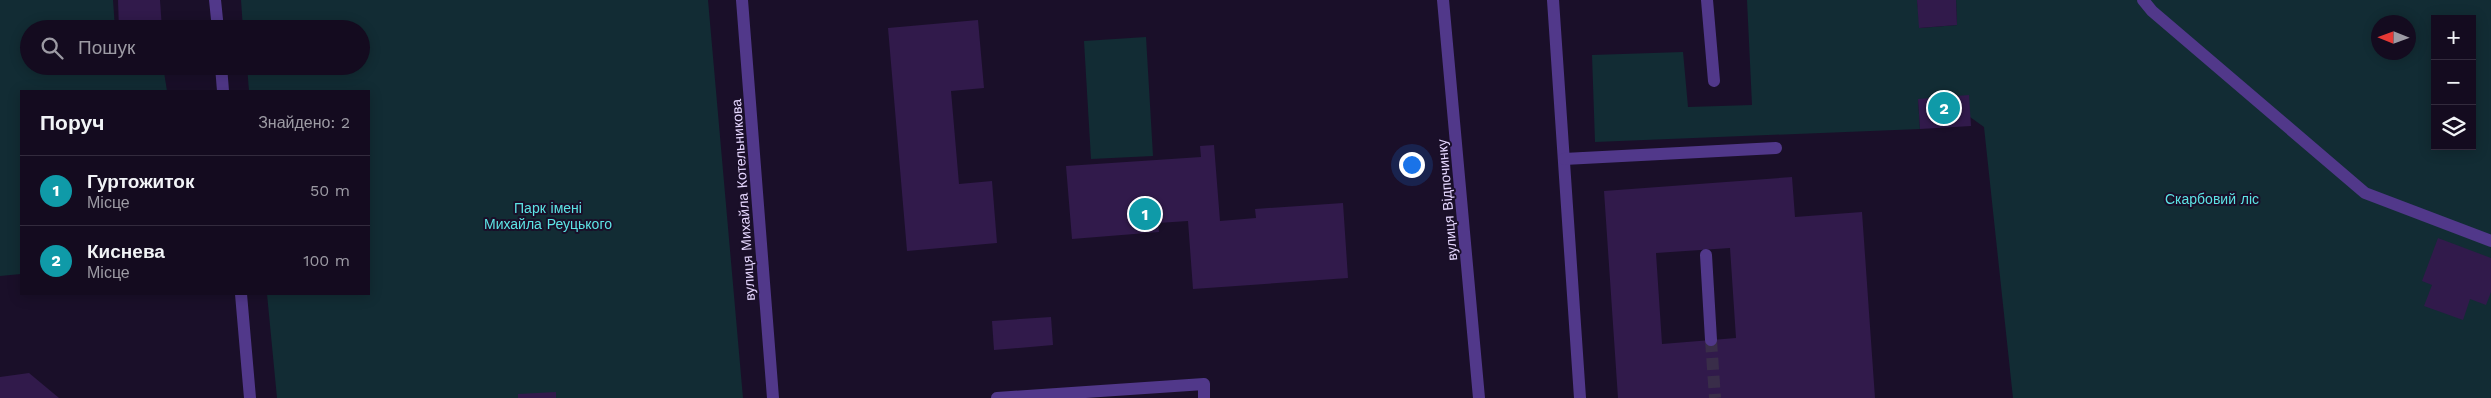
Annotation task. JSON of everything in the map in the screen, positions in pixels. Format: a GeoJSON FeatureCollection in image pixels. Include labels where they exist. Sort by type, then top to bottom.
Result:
{"type":"FeatureCollection","features":[{"type":"Feature","properties":{"kind":"street"},"geometry":{"type":"LineString","coordinates":[[215,0],[217,20]]}},
{"type":"Feature","properties":{"kind":"street","name":"вулиця Михайла Котельникова"},"geometry":{"type":"LineString","coordinates":[[742,0],[773,398]]}},
{"type":"Feature","properties":{"kind":"street","name":"вулиця Відпочинку"},"geometry":{"type":"LineString","coordinates":[[1443,0],[1479,398]]}},
{"type":"Feature","properties":{"kind":"street"},"geometry":{"type":"LineString","coordinates":[[1553,0],[1580,398]]}},
{"type":"Feature","properties":{"kind":"street"},"geometry":{"type":"LineString","coordinates":[[1707,0],[1714,82]]}},
{"type":"Feature","properties":{"kind":"street"},"geometry":{"type":"LineString","coordinates":[[2143,0],[2152,11],[2364,193],[2491,241]]}},
{"type":"Feature","properties":{"kind":"street"},"geometry":{"type":"LineString","coordinates":[[222,75],[223,90]]}},
{"type":"Feature","properties":{"kind":"street"},"geometry":{"type":"LineString","coordinates":[[1564,159],[1776,148]]}},
{"type":"Feature","properties":{"kind":"street"},"geometry":{"type":"LineString","coordinates":[[1706,255],[1711,340]]}},
{"type":"Feature","properties":{"kind":"street"},"geometry":{"type":"LineString","coordinates":[[241,295],[250,398]]}},
{"type":"Feature","properties":{"kind":"street"},"geometry":{"type":"LineString","coordinates":[[997,398],[1204,384],[1204,398]]}},
{"type":"Feature","properties":{"kind":"green space"},"geometry":{"type":"Polygon","coordinates":[[[0,0],[113,0],[114,20],[20,20],[20,75],[164,75],[167,90],[20,90],[20,274],[0,276],[0,0]]]}},
{"type":"Feature","properties":{"kind":"green space","name":"Парк імені Михайла Реуцького"},"geometry":{"type":"Polygon","coordinates":[[[241,0],[708,0],[743,398],[277,398],[267,295],[370,295],[370,90],[249,90],[248,75],[370,75],[370,20],[242,20],[241,0]]]}},
{"type":"Feature","properties":{"kind":"green space","name":"Скарбовий ліс"},"geometry":{"type":"Polygon","coordinates":[[[1747,0],[1917,0],[1920,28],[1957,25],[1956,0],[2491,0],[2491,398],[2013,398],[1984,127],[1970,117],[1918,99],[1920,129],[1595,142],[1592,55],[1683,52],[1688,107],[1752,105],[1747,0]]]}},
{"type":"Feature","properties":{"kind":"green space"},"geometry":{"type":"Polygon","coordinates":[[[1146,37],[1153,156],[1091,159],[1084,41],[1146,37]]]}},
{"type":"Feature","properties":{"kind":"building"},"geometry":{"type":"Polygon","coordinates":[[[118,0],[160,0],[161,20],[119,20],[118,0]]]}},
{"type":"Feature","properties":{"kind":"building"},"geometry":{"type":"Polygon","coordinates":[[[1917,0],[1956,0],[1957,25],[1919,28],[1917,0]]]}},
{"type":"Feature","properties":{"kind":"building"},"geometry":{"type":"Polygon","coordinates":[[[978,20],[984,88],[951,91],[959,184],[992,181],[997,243],[907,251],[888,28],[978,20]]]}},
{"type":"Feature","properties":{"kind":"building"},"geometry":{"type":"Polygon","coordinates":[[[1969,95],[1971,126],[1920,129],[1918,99],[1969,95]]]}},
{"type":"Feature","properties":{"kind":"building"},"geometry":{"type":"Polygon","coordinates":[[[1214,145],[1220,221],[1256,218],[1255,209],[1343,203],[1348,278],[1193,289],[1188,221],[1158,223],[1159,232],[1072,239],[1066,166],[1201,157],[1200,146],[1214,145]]]}},
{"type":"Feature","properties":{"kind":"building"},"geometry":{"type":"Polygon","coordinates":[[[1792,177],[1795,217],[1862,212],[1875,398],[1618,398],[1604,191],[1792,177]],[[1730,248],[1656,253],[1662,344],[1736,338],[1730,248]]]}},
{"type":"Feature","properties":{"kind":"building"},"geometry":{"type":"Polygon","coordinates":[[[2438,238],[2491,258],[2491,292],[2486,305],[2470,299],[2463,320],[2424,306],[2432,285],[2422,281],[2438,238]]]}},
{"type":"Feature","properties":{"kind":"building"},"geometry":{"type":"Polygon","coordinates":[[[1051,317],[1053,345],[994,350],[992,321],[1051,317]]]}},
{"type":"Feature","properties":{"kind":"building"},"geometry":{"type":"Polygon","coordinates":[[[29,373],[59,398],[0,398],[0,377],[29,373]]]}},
{"type":"Feature","properties":{"kind":"building"},"geometry":{"type":"Polygon","coordinates":[[[556,392],[556,398],[518,398],[518,394],[556,392]]]}},
{"type":"Feature","properties":{"kind":"tunnel"},"geometry":{"type":"LineString","coordinates":[[1711,340],[1715,398]]}},
{"type":"Feature","properties":{"kind":"place","name":"Киснева"},"geometry":{"type":"Point","coordinates":[1944,108]}},
{"type":"Feature","properties":{"kind":"place","name":"Гуртожиток"},"geometry":{"type":"Point","coordinates":[1145,214]}}]}
